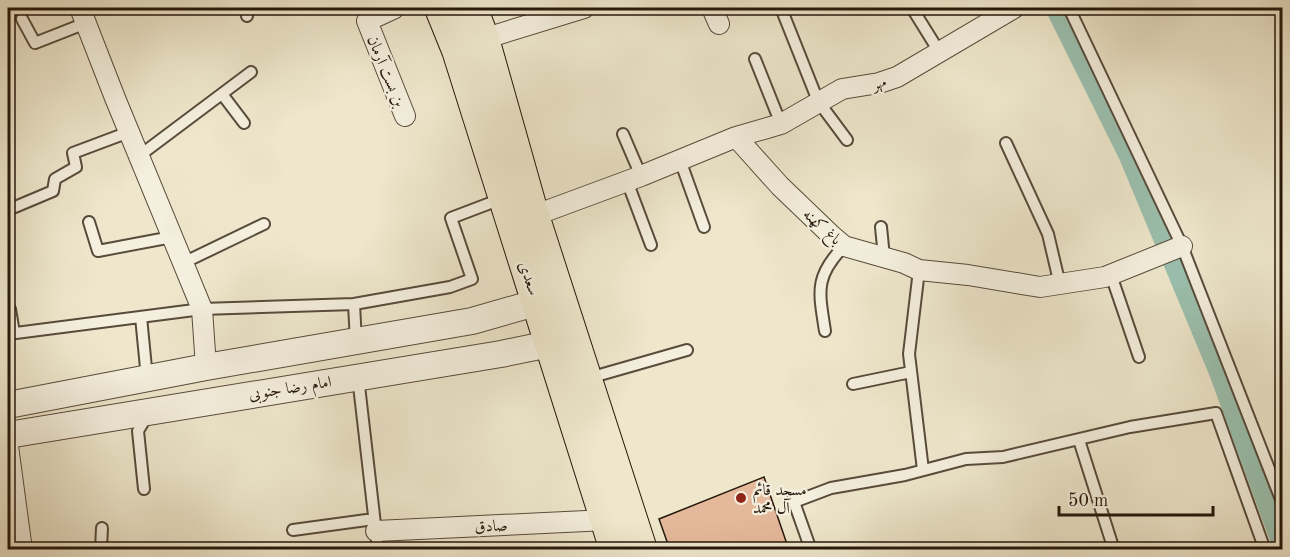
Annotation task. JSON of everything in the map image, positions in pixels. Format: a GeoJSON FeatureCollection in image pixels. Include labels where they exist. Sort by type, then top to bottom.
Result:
{"type":"FeatureCollection","features":[{"type":"Feature","properties":{"kind":"main road","name":"سعدی"},"geometry":{"type":"LineString","coordinates":[[441,8],[458,50],[504,198],[549,299]]}},
{"type":"Feature","properties":{"kind":"main road","name":"سعدی"},"geometry":{"type":"LineString","coordinates":[[471,8],[483,39],[533,216],[549,299],[616,549]]}},
{"type":"Feature","properties":{"kind":"main road","name":"سعدی"},"geometry":{"type":"LineString","coordinates":[[562,341],[586,378],[641,549]]}},
{"type":"Feature","properties":{"kind":"street","name":"بن بست آرمان"},"geometry":{"type":"LineString","coordinates":[[395,8],[367,21],[405,116]]}},
{"type":"Feature","properties":{"kind":"street"},"geometry":{"type":"LineString","coordinates":[[483,39],[584,8]]}},
{"type":"Feature","properties":{"kind":"street","name":"مهر"},"geometry":{"type":"LineString","coordinates":[[736,137],[781,124],[842,89],[879,83],[897,77],[1014,8]]}},
{"type":"Feature","properties":{"kind":"street"},"geometry":{"type":"LineString","coordinates":[[83,15],[202,309],[206,367]]}},
{"type":"Feature","properties":{"kind":"street"},"geometry":{"type":"LineString","coordinates":[[533,216],[736,137]]}},
{"type":"Feature","properties":{"kind":"street","name":"باغ کهنه"},"geometry":{"type":"LineString","coordinates":[[736,137],[780,186],[844,246],[919,270],[1040,286],[1060,285],[1111,275],[1182,246]]}},
{"type":"Feature","properties":{"kind":"street","name":"امام رضا جنوبی"},"geometry":{"type":"LineString","coordinates":[[8,405],[206,367],[472,321],[549,299]]}},
{"type":"Feature","properties":{"kind":"street"},"geometry":{"type":"LineString","coordinates":[[499,313],[512,318],[519,332],[519,341],[516,346],[501,354]]}},
{"type":"Feature","properties":{"kind":"street","name":"امام رضا جنوبی"},"geometry":{"type":"LineString","coordinates":[[8,435],[501,354],[562,341]]}},
{"type":"Feature","properties":{"kind":"street"},"geometry":{"type":"LineString","coordinates":[[8,446],[16,542]]}},
{"type":"Feature","properties":{"kind":"street","name":"صادق"},"geometry":{"type":"LineString","coordinates":[[376,533],[607,520]]}},
{"type":"Feature","properties":{"kind":"lane"},"geometry":{"type":"LineString","coordinates":[[781,8],[818,101],[847,140]]}},
{"type":"Feature","properties":{"kind":"lane"},"geometry":{"type":"LineString","coordinates":[[912,8],[940,53]]}},
{"type":"Feature","properties":{"kind":"lane"},"geometry":{"type":"LineString","coordinates":[[1069,8],[1182,246],[1282,501]]}},
{"type":"Feature","properties":{"kind":"lane"},"geometry":{"type":"LineString","coordinates":[[22,19],[35,43],[83,15]]}},
{"type":"Feature","properties":{"kind":"lane"},"geometry":{"type":"LineString","coordinates":[[755,59],[781,124]]}},
{"type":"Feature","properties":{"kind":"lane"},"geometry":{"type":"LineString","coordinates":[[139,156],[251,72]]}},
{"type":"Feature","properties":{"kind":"lane"},"geometry":{"type":"LineString","coordinates":[[222,94],[244,123]]}},
{"type":"Feature","properties":{"kind":"lane"},"geometry":{"type":"LineString","coordinates":[[15,207],[52,191],[55,179],[76,167],[73,153],[129,132]]}},
{"type":"Feature","properties":{"kind":"lane"},"geometry":{"type":"LineString","coordinates":[[623,134],[651,246]]}},
{"type":"Feature","properties":{"kind":"lane"},"geometry":{"type":"LineString","coordinates":[[1006,143],[1048,234],[1060,285]]}},
{"type":"Feature","properties":{"kind":"lane"},"geometry":{"type":"LineString","coordinates":[[680,160],[704,227]]}},
{"type":"Feature","properties":{"kind":"lane"},"geometry":{"type":"LineString","coordinates":[[8,309],[10,309],[11,334],[202,309],[354,304],[450,287],[472,279],[451,218],[504,198]]}},
{"type":"Feature","properties":{"kind":"lane"},"geometry":{"type":"LineString","coordinates":[[89,222],[98,251],[172,237]]}},
{"type":"Feature","properties":{"kind":"lane"},"geometry":{"type":"LineString","coordinates":[[183,263],[264,224]]}},
{"type":"Feature","properties":{"kind":"lane"},"geometry":{"type":"LineString","coordinates":[[881,227],[884,257]]}},
{"type":"Feature","properties":{"kind":"lane"},"geometry":{"type":"LineString","coordinates":[[825,332],[820,297],[821,279],[831,260],[844,246]]}},
{"type":"Feature","properties":{"kind":"lane"},"geometry":{"type":"LineString","coordinates":[[919,270],[909,354],[923,470]]}},
{"type":"Feature","properties":{"kind":"lane"},"geometry":{"type":"LineString","coordinates":[[1111,275],[1139,357]]}},
{"type":"Feature","properties":{"kind":"lane"},"geometry":{"type":"LineString","coordinates":[[354,304],[356,342]]}},
{"type":"Feature","properties":{"kind":"lane"},"geometry":{"type":"LineString","coordinates":[[141,317],[147,378]]}},
{"type":"Feature","properties":{"kind":"lane"},"geometry":{"type":"LineString","coordinates":[[586,378],[687,350]]}},
{"type":"Feature","properties":{"kind":"lane"},"geometry":{"type":"LineString","coordinates":[[853,384],[911,372]]}},
{"type":"Feature","properties":{"kind":"lane"},"geometry":{"type":"LineString","coordinates":[[293,530],[376,533],[358,376]]}},
{"type":"Feature","properties":{"kind":"lane"},"geometry":{"type":"LineString","coordinates":[[144,489],[138,431],[150,411]]}},
{"type":"Feature","properties":{"kind":"lane"},"geometry":{"type":"LineString","coordinates":[[811,549],[794,502],[831,488],[905,476],[966,459],[1003,457],[1130,427],[1216,413],[1265,549]]}},
{"type":"Feature","properties":{"kind":"lane"},"geometry":{"type":"LineString","coordinates":[[1079,440],[1114,549]]}},
{"type":"Feature","properties":{"kind":"lane"},"geometry":{"type":"LineString","coordinates":[[97,549],[101,549],[102,528]]}},
{"type":"Feature","properties":{"kind":"building","name":"مسجد قائم آل محمد"},"geometry":{"type":"Polygon","coordinates":[[[764,477],[789,550],[670,550],[659,519],[764,477]]]}},
{"type":"Feature","properties":{"kind":"waterway"},"geometry":{"type":"LineString","coordinates":[[1056,8],[1129,155],[1219,371],[1282,543]]}},
{"type":"Feature","properties":{"kind":"place","name":"مسجد قائم آل محمد"},"geometry":{"type":"Point","coordinates":[741,498]}}]}
